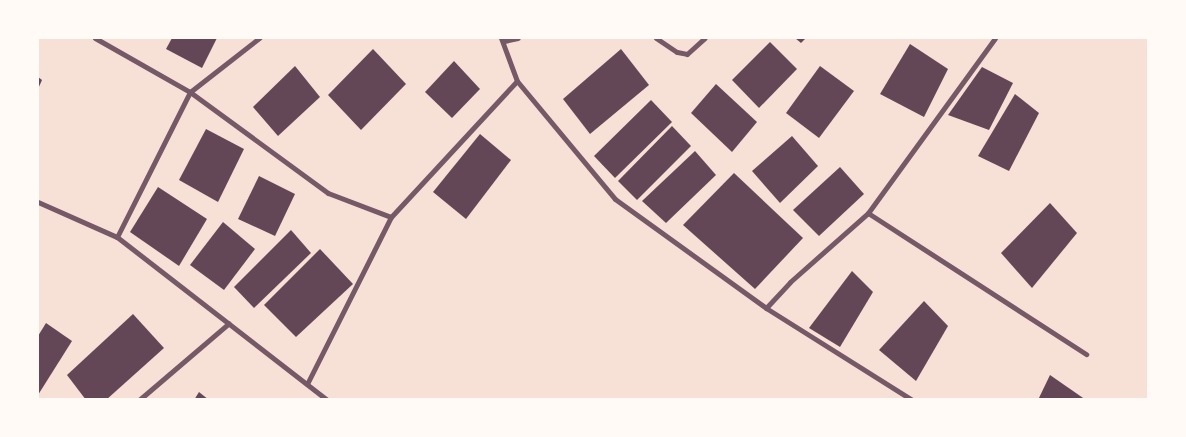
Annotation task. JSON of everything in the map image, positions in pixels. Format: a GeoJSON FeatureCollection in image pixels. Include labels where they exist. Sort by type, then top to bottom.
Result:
{"type":"FeatureCollection","features":[{"type":"Feature","properties":{"kind":"street"},"geometry":{"type":"LineString","coordinates":[[95,38],[190,92],[328,193],[392,217]]}},
{"type":"Feature","properties":{"kind":"street"},"geometry":{"type":"LineString","coordinates":[[117,237],[190,92],[258,38]]}},
{"type":"Feature","properties":{"kind":"street"},"geometry":{"type":"LineString","coordinates":[[518,38],[503,39],[517,81],[615,199],[766,308],[912,400]]}},
{"type":"Feature","properties":{"kind":"street"},"geometry":{"type":"LineString","coordinates":[[656,38],[677,52],[687,54],[705,38]]}},
{"type":"Feature","properties":{"kind":"street"},"geometry":{"type":"LineString","coordinates":[[766,308],[790,282],[868,214],[995,38]]}},
{"type":"Feature","properties":{"kind":"street"},"geometry":{"type":"LineString","coordinates":[[307,384],[392,217],[517,81]]}},
{"type":"Feature","properties":{"kind":"street"},"geometry":{"type":"LineString","coordinates":[[38,202],[117,237],[327,400]]}},
{"type":"Feature","properties":{"kind":"street"},"geometry":{"type":"LineString","coordinates":[[868,214],[1086,354]]}},
{"type":"Feature","properties":{"kind":"street"},"geometry":{"type":"LineString","coordinates":[[139,400],[229,323]]}},
{"type":"Feature","properties":{"kind":"building"},"geometry":{"type":"Polygon","coordinates":[[[172,38],[217,38],[202,68],[166,49],[172,38]]]}},
{"type":"Feature","properties":{"kind":"building"},"geometry":{"type":"Polygon","coordinates":[[[795,38],[806,38],[801,43],[795,38]]]}},
{"type":"Feature","properties":{"kind":"building"},"geometry":{"type":"Polygon","coordinates":[[[770,42],[797,69],[759,108],[732,80],[770,42]]]}},
{"type":"Feature","properties":{"kind":"building"},"geometry":{"type":"Polygon","coordinates":[[[910,44],[948,69],[924,117],[880,94],[910,44]]]}},
{"type":"Feature","properties":{"kind":"building"},"geometry":{"type":"Polygon","coordinates":[[[373,49],[406,84],[361,130],[328,95],[373,49]]]}},
{"type":"Feature","properties":{"kind":"building"},"geometry":{"type":"Polygon","coordinates":[[[621,49],[649,85],[590,134],[563,99],[621,49]]]}},
{"type":"Feature","properties":{"kind":"building"},"geometry":{"type":"Polygon","coordinates":[[[454,61],[480,89],[452,118],[425,92],[454,61]]]}},
{"type":"Feature","properties":{"kind":"building"},"geometry":{"type":"Polygon","coordinates":[[[295,66],[320,97],[278,136],[253,107],[295,66]]]}},
{"type":"Feature","properties":{"kind":"building"},"geometry":{"type":"Polygon","coordinates":[[[820,66],[854,91],[819,138],[786,113],[820,66]]]}},
{"type":"Feature","properties":{"kind":"building"},"geometry":{"type":"Polygon","coordinates":[[[982,67],[1013,83],[989,130],[948,115],[982,67]]]}},
{"type":"Feature","properties":{"kind":"building"},"geometry":{"type":"Polygon","coordinates":[[[38,77],[42,80],[38,89],[38,77]]]}},
{"type":"Feature","properties":{"kind":"building"},"geometry":{"type":"Polygon","coordinates":[[[716,84],[757,122],[732,152],[691,113],[716,84]]]}},
{"type":"Feature","properties":{"kind":"building"},"geometry":{"type":"Polygon","coordinates":[[[1015,94],[1039,113],[1009,171],[978,156],[1015,94]]]}},
{"type":"Feature","properties":{"kind":"building"},"geometry":{"type":"Polygon","coordinates":[[[651,100],[672,122],[615,178],[594,156],[651,100]]]}},
{"type":"Feature","properties":{"kind":"building"},"geometry":{"type":"Polygon","coordinates":[[[672,126],[691,146],[637,200],[618,181],[672,126]]]}},
{"type":"Feature","properties":{"kind":"building"},"geometry":{"type":"Polygon","coordinates":[[[206,129],[244,149],[218,202],[179,180],[206,129]]]}},
{"type":"Feature","properties":{"kind":"building"},"geometry":{"type":"Polygon","coordinates":[[[480,134],[511,160],[466,219],[433,192],[480,134]]]}},
{"type":"Feature","properties":{"kind":"building"},"geometry":{"type":"Polygon","coordinates":[[[792,136],[818,166],[780,203],[752,171],[792,136]]]}},
{"type":"Feature","properties":{"kind":"building"},"geometry":{"type":"Polygon","coordinates":[[[695,151],[716,175],[666,223],[642,201],[695,151]]]}},
{"type":"Feature","properties":{"kind":"building"},"geometry":{"type":"Polygon","coordinates":[[[840,167],[864,194],[819,236],[793,210],[840,167]]]}},
{"type":"Feature","properties":{"kind":"building"},"geometry":{"type":"Polygon","coordinates":[[[734,173],[803,238],[755,289],[683,225],[734,173]]]}},
{"type":"Feature","properties":{"kind":"building"},"geometry":{"type":"Polygon","coordinates":[[[259,176],[295,194],[275,236],[238,219],[259,176]]]}},
{"type":"Feature","properties":{"kind":"building"},"geometry":{"type":"Polygon","coordinates":[[[158,187],[207,219],[179,266],[130,232],[158,187]]]}},
{"type":"Feature","properties":{"kind":"building"},"geometry":{"type":"Polygon","coordinates":[[[1050,203],[1077,233],[1032,288],[1001,253],[1050,203]]]}},
{"type":"Feature","properties":{"kind":"building"},"geometry":{"type":"Polygon","coordinates":[[[223,222],[255,249],[224,290],[190,265],[223,222]]]}},
{"type":"Feature","properties":{"kind":"building"},"geometry":{"type":"Polygon","coordinates":[[[291,230],[311,253],[254,308],[234,287],[291,230]]]}},
{"type":"Feature","properties":{"kind":"building"},"geometry":{"type":"Polygon","coordinates":[[[320,249],[353,284],[296,337],[264,305],[320,249]]]}},
{"type":"Feature","properties":{"kind":"building"},"geometry":{"type":"Polygon","coordinates":[[[852,271],[873,292],[840,347],[809,328],[852,271]]]}},
{"type":"Feature","properties":{"kind":"building"},"geometry":{"type":"Polygon","coordinates":[[[924,301],[948,326],[916,381],[879,350],[924,301]]]}},
{"type":"Feature","properties":{"kind":"building"},"geometry":{"type":"Polygon","coordinates":[[[133,314],[164,348],[106,400],[86,400],[67,375],[133,314]]]}},
{"type":"Feature","properties":{"kind":"building"},"geometry":{"type":"Polygon","coordinates":[[[46,323],[72,341],[38,395],[38,336],[46,323]]]}},
{"type":"Feature","properties":{"kind":"building"},"geometry":{"type":"Polygon","coordinates":[[[1050,375],[1086,400],[1038,400],[1050,375]]]}},
{"type":"Feature","properties":{"kind":"building"},"geometry":{"type":"Polygon","coordinates":[[[199,392],[209,400],[194,400],[199,392]]]}}]}
